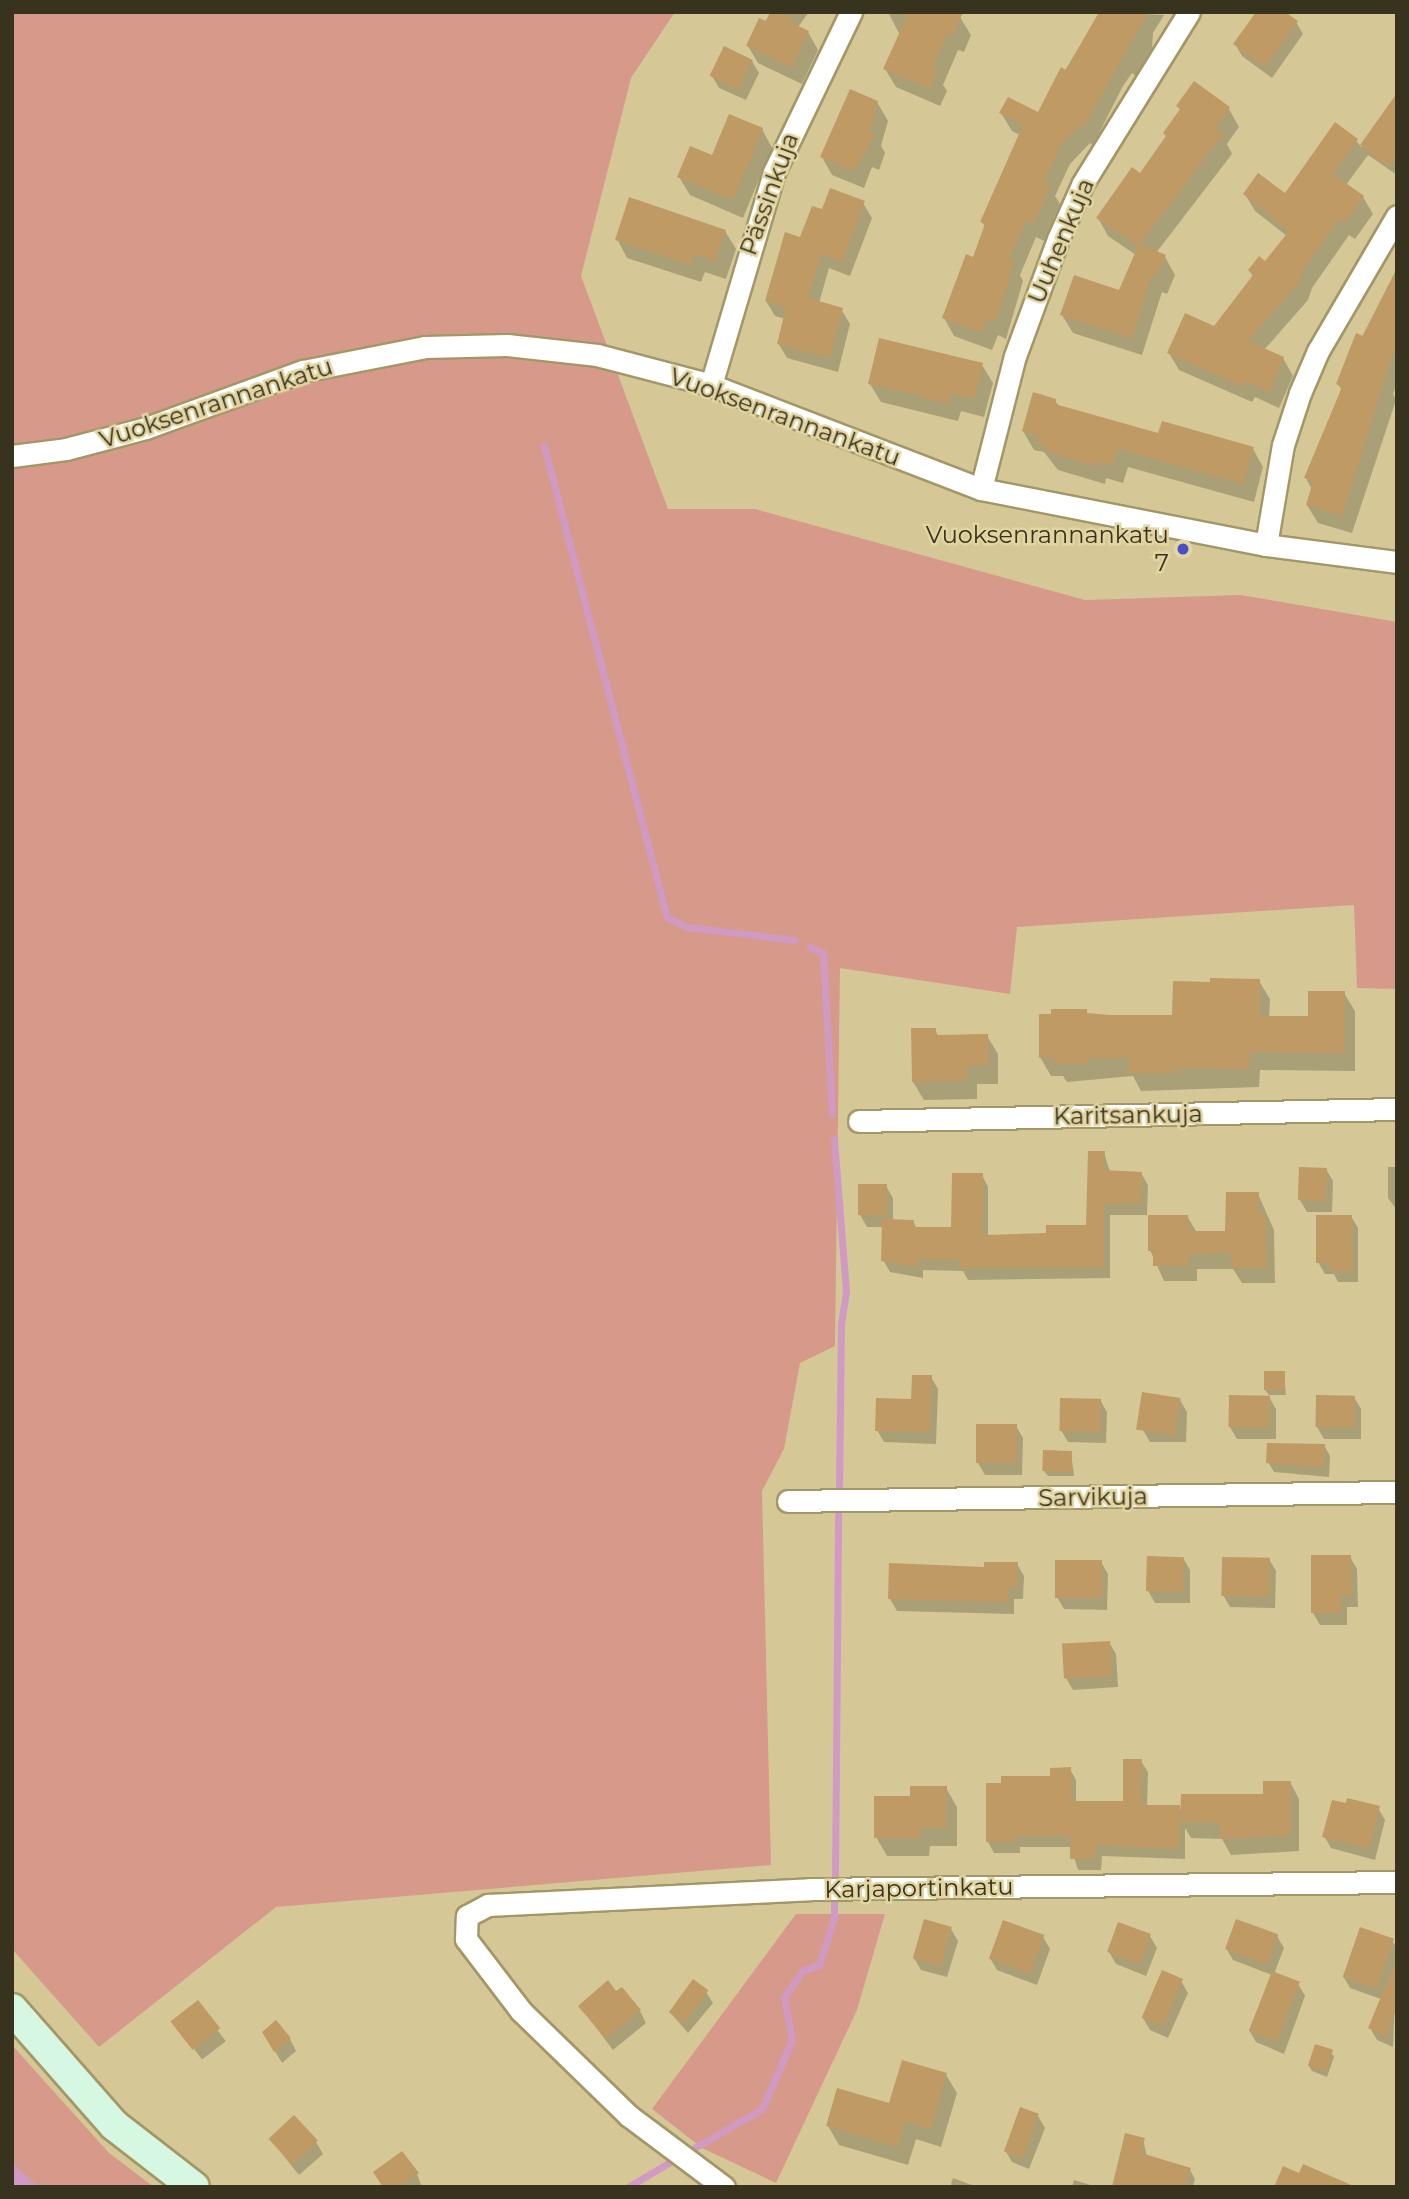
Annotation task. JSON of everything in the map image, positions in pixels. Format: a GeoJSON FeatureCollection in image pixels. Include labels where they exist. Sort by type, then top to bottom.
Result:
{"type":"FeatureCollection","features":[{"type":"Feature","properties":{"kind":"main road"},"geometry":{"type":"LineString","coordinates":[[12,2009],[114,2125],[194,2187]]}},
{"type":"Feature","properties":{"kind":"street","name":"Pässinkuja"},"geometry":{"type":"LineString","coordinates":[[710,385],[774,172],[851,12]]}},
{"type":"Feature","properties":{"kind":"street","name":"Uuhenkuja"},"geometry":{"type":"LineString","coordinates":[[981,489],[1015,356],[1058,239],[1083,183],[1189,12]]}},
{"type":"Feature","properties":{"kind":"street"},"geometry":{"type":"LineString","coordinates":[[1266,545],[1283,445],[1300,393],[1318,351],[1397,216]]}},
{"type":"Feature","properties":{"kind":"street","name":"Vuoksenrannankatu"},"geometry":{"type":"LineString","coordinates":[[12,456],[66,449],[146,428],[303,371],[425,346],[507,345],[597,355],[710,385],[981,489],[1266,545],[1397,562]]}},
{"type":"Feature","properties":{"kind":"street","name":"Karitsankuja"},"geometry":{"type":"LineString","coordinates":[[859,1121],[1397,1110]]}},
{"type":"Feature","properties":{"kind":"street","name":"Sarvikuja"},"geometry":{"type":"LineString","coordinates":[[788,1501],[1397,1492]]}},
{"type":"Feature","properties":{"kind":"street","name":"Karjaportinkatu"},"geometry":{"type":"LineString","coordinates":[[724,2187],[629,2116],[521,2011],[466,1939],[467,1916],[488,1905],[810,1889],[1397,1882]]}},
{"type":"Feature","properties":{"kind":"shaded area"},"geometry":{"type":"Polygon","coordinates":[[[12,12],[675,12],[631,78],[581,276],[668,509],[755,509],[1085,600],[1241,595],[1397,622],[1397,989],[1357,988],[1354,905],[1017,927],[1010,994],[840,968],[835,1346],[800,1363],[784,1449],[762,1491],[771,1865],[276,1907],[99,2047],[12,1949],[12,12]]]}},
{"type":"Feature","properties":{"kind":"shaded area"},"geometry":{"type":"Polygon","coordinates":[[[796,1914],[885,1914],[857,2010],[776,2183],[702,2148],[652,2109],[796,1914]]]}},
{"type":"Feature","properties":{"kind":"shaded area"},"geometry":{"type":"Polygon","coordinates":[[[12,2045],[109,2153],[154,2187],[28,2187],[12,2172],[12,2045]]]}},
{"type":"Feature","properties":{"kind":"shaded area"},"geometry":{"type":"Polygon","coordinates":[[[12,2163],[39,2187],[12,2187],[12,2163]]]}},
{"type":"Feature","properties":{"kind":"building"},"geometry":{"type":"Polygon","coordinates":[[[770,12],[793,17],[790,22],[809,31],[792,67],[746,46],[759,18],[766,21],[770,12]]]}},
{"type":"Feature","properties":{"kind":"building"},"geometry":{"type":"Polygon","coordinates":[[[900,12],[963,12],[953,35],[948,32],[932,69],[937,71],[930,89],[883,69],[907,16],[900,12]]]}},
{"type":"Feature","properties":{"kind":"building"},"geometry":{"type":"Polygon","coordinates":[[[1099,12],[1148,12],[1083,128],[1079,126],[1060,146],[1044,182],[1051,185],[1034,224],[1026,220],[1009,259],[1014,261],[996,322],[987,318],[982,333],[942,318],[966,254],[973,257],[985,224],[980,222],[1023,125],[999,113],[1008,97],[1038,112],[1061,67],[1066,70],[1099,12]]]}},
{"type":"Feature","properties":{"kind":"building"},"geometry":{"type":"Polygon","coordinates":[[[1256,12],[1285,12],[1298,21],[1265,67],[1233,44],[1256,12]]]}},
{"type":"Feature","properties":{"kind":"building"},"geometry":{"type":"Polygon","coordinates":[[[724,46],[753,60],[738,90],[710,76],[724,46]]]}},
{"type":"Feature","properties":{"kind":"building"},"geometry":{"type":"Polygon","coordinates":[[[1194,81],[1230,107],[1215,129],[1223,134],[1140,244],[1166,255],[1156,277],[1152,275],[1132,338],[1060,315],[1074,275],[1119,290],[1138,246],[1096,218],[1132,167],[1140,173],[1166,136],[1163,133],[1180,109],[1176,106],[1194,81]]]}},
{"type":"Feature","properties":{"kind":"building"},"geometry":{"type":"Polygon","coordinates":[[[850,89],[878,101],[870,131],[876,134],[854,171],[820,157],[850,89]]]}},
{"type":"Feature","properties":{"kind":"building"},"geometry":{"type":"Polygon","coordinates":[[[1397,93],[1397,154],[1388,166],[1360,145],[1397,93]]]}},
{"type":"Feature","properties":{"kind":"building"},"geometry":{"type":"Polygon","coordinates":[[[729,114],[763,128],[733,200],[677,177],[690,146],[712,155],[729,114]]]}},
{"type":"Feature","properties":{"kind":"building"},"geometry":{"type":"Polygon","coordinates":[[[1335,122],[1358,139],[1333,174],[1364,196],[1345,223],[1339,219],[1303,270],[1299,283],[1248,341],[1284,357],[1269,392],[1245,381],[1243,386],[1167,353],[1185,313],[1214,326],[1253,275],[1248,270],[1259,256],[1265,261],[1289,231],[1243,194],[1258,173],[1285,193],[1335,122]]]}},
{"type":"Feature","properties":{"kind":"building"},"geometry":{"type":"Polygon","coordinates":[[[830,188],[865,201],[842,262],[821,254],[808,298],[843,308],[830,358],[777,344],[786,307],[765,301],[785,232],[800,237],[812,206],[822,209],[830,188]]]}},
{"type":"Feature","properties":{"kind":"building"},"geometry":{"type":"Polygon","coordinates":[[[629,197],[726,230],[715,261],[694,254],[691,265],[615,240],[629,197]]]}},
{"type":"Feature","properties":{"kind":"building"},"geometry":{"type":"Polygon","coordinates":[[[1397,269],[1397,340],[1342,516],[1306,505],[1313,481],[1304,478],[1342,387],[1336,384],[1356,333],[1363,336],[1397,269]]]}},
{"type":"Feature","properties":{"kind":"building"},"geometry":{"type":"Polygon","coordinates":[[[879,338],[983,363],[974,399],[951,394],[948,403],[868,384],[879,338]]]}},
{"type":"Feature","properties":{"kind":"building"},"geometry":{"type":"Polygon","coordinates":[[[1033,392],[1056,399],[1055,404],[1158,433],[1162,421],[1254,447],[1243,484],[1118,449],[1113,466],[1096,461],[1094,466],[1046,452],[1047,447],[1037,444],[1039,436],[1022,431],[1033,392]]]}},
{"type":"Feature","properties":{"kind":"building"},"geometry":{"type":"Polygon","coordinates":[[[1210,978],[1260,979],[1260,1016],[1308,1016],[1308,991],[1345,991],[1345,1053],[1250,1052],[1249,1069],[1178,1068],[1178,1073],[1129,1073],[1129,1058],[1089,1058],[1089,1064],[1054,1064],[1054,1058],[1039,1058],[1039,1014],[1051,1014],[1051,1009],[1087,1009],[1087,1013],[1109,1015],[1172,1015],[1173,981],[1210,982],[1210,978]]]}},
{"type":"Feature","properties":{"kind":"building"},"geometry":{"type":"Polygon","coordinates":[[[911,1028],[936,1028],[936,1035],[988,1034],[989,1066],[967,1066],[967,1081],[912,1082],[911,1028]]]}},
{"type":"Feature","properties":{"kind":"building"},"geometry":{"type":"Polygon","coordinates":[[[1088,1151],[1105,1151],[1104,1170],[1142,1172],[1141,1203],[1104,1204],[1104,1267],[959,1268],[959,1260],[917,1259],[918,1267],[881,1261],[882,1219],[914,1220],[913,1227],[951,1227],[952,1173],[983,1173],[982,1235],[1046,1233],[1046,1225],[1086,1225],[1088,1151]]]}},
{"type":"Feature","properties":{"kind":"building"},"geometry":{"type":"Polygon","coordinates":[[[1299,1167],[1327,1168],[1326,1201],[1298,1200],[1299,1167]]]}},
{"type":"Feature","properties":{"kind":"building"},"geometry":{"type":"Polygon","coordinates":[[[858,1184],[887,1184],[887,1215],[858,1215],[858,1184]]]}},
{"type":"Feature","properties":{"kind":"building"},"geometry":{"type":"Polygon","coordinates":[[[1226,1192],[1259,1192],[1259,1213],[1266,1213],[1267,1268],[1231,1268],[1231,1253],[1189,1254],[1189,1266],[1153,1266],[1153,1251],[1148,1251],[1148,1215],[1188,1215],[1189,1231],[1225,1231],[1226,1192]]]}},
{"type":"Feature","properties":{"kind":"building"},"geometry":{"type":"Polygon","coordinates":[[[1316,1215],[1352,1215],[1353,1271],[1330,1271],[1330,1263],[1316,1263],[1316,1215]]]}},
{"type":"Feature","properties":{"kind":"building"},"geometry":{"type":"Polygon","coordinates":[[[1264,1371],[1285,1371],[1285,1390],[1264,1390],[1264,1371]]]}},
{"type":"Feature","properties":{"kind":"building"},"geometry":{"type":"Polygon","coordinates":[[[912,1375],[932,1375],[930,1432],[875,1431],[876,1398],[911,1399],[912,1375]]]}},
{"type":"Feature","properties":{"kind":"building"},"geometry":{"type":"Polygon","coordinates":[[[1142,1392],[1181,1398],[1175,1436],[1136,1430],[1142,1392]]]}},
{"type":"Feature","properties":{"kind":"building"},"geometry":{"type":"Polygon","coordinates":[[[1229,1395],[1270,1396],[1269,1428],[1228,1427],[1229,1395]]]}},
{"type":"Feature","properties":{"kind":"building"},"geometry":{"type":"Polygon","coordinates":[[[1316,1395],[1355,1396],[1354,1428],[1315,1427],[1316,1395]]]}},
{"type":"Feature","properties":{"kind":"building"},"geometry":{"type":"Polygon","coordinates":[[[1060,1398],[1101,1399],[1100,1432],[1059,1431],[1060,1398]]]}},
{"type":"Feature","properties":{"kind":"building"},"geometry":{"type":"Polygon","coordinates":[[[976,1424],[1017,1424],[1017,1463],[976,1463],[976,1424]]]}},
{"type":"Feature","properties":{"kind":"building"},"geometry":{"type":"Polygon","coordinates":[[[1267,1443],[1325,1444],[1324,1468],[1266,1463],[1267,1443]]]}},
{"type":"Feature","properties":{"kind":"building"},"geometry":{"type":"Polygon","coordinates":[[[1043,1450],[1072,1451],[1071,1472],[1042,1471],[1043,1450]]]}},
{"type":"Feature","properties":{"kind":"building"},"geometry":{"type":"Polygon","coordinates":[[[1311,1555],[1351,1555],[1352,1595],[1341,1595],[1341,1613],[1311,1613],[1311,1555]]]}},
{"type":"Feature","properties":{"kind":"building"},"geometry":{"type":"Polygon","coordinates":[[[1147,1556],[1184,1557],[1183,1592],[1146,1591],[1147,1556]]]}},
{"type":"Feature","properties":{"kind":"building"},"geometry":{"type":"Polygon","coordinates":[[[1222,1557],[1270,1558],[1269,1597],[1221,1596],[1222,1557]]]}},
{"type":"Feature","properties":{"kind":"building"},"geometry":{"type":"Polygon","coordinates":[[[1055,1560],[1102,1560],[1102,1598],[1055,1598],[1055,1560]]]}},
{"type":"Feature","properties":{"kind":"building"},"geometry":{"type":"Polygon","coordinates":[[[984,1562],[1018,1562],[1017,1588],[1008,1587],[1008,1602],[888,1599],[889,1563],[984,1567],[984,1562]]]}},
{"type":"Feature","properties":{"kind":"building"},"geometry":{"type":"Polygon","coordinates":[[[1110,1641],[1112,1676],[1064,1678],[1062,1644],[1110,1641]]]}},
{"type":"Feature","properties":{"kind":"building"},"geometry":{"type":"Polygon","coordinates":[[[1123,1759],[1142,1759],[1141,1805],[1180,1805],[1179,1849],[1096,1845],[1096,1859],[1070,1859],[1070,1836],[1015,1836],[1015,1842],[986,1842],[986,1783],[1001,1783],[1001,1776],[1050,1776],[1050,1768],[1071,1767],[1071,1801],[1123,1801],[1123,1759]]]}},
{"type":"Feature","properties":{"kind":"building"},"geometry":{"type":"Polygon","coordinates":[[[1263,1781],[1291,1781],[1291,1835],[1220,1839],[1220,1823],[1180,1822],[1181,1794],[1263,1794],[1263,1781]]]}},
{"type":"Feature","properties":{"kind":"building"},"geometry":{"type":"Polygon","coordinates":[[[910,1786],[947,1786],[947,1828],[920,1828],[920,1838],[874,1838],[874,1796],[910,1796],[910,1786]]]}},
{"type":"Feature","properties":{"kind":"building"},"geometry":{"type":"Polygon","coordinates":[[[1347,1798],[1380,1806],[1369,1848],[1322,1837],[1332,1800],[1346,1803],[1347,1798]]]}},
{"type":"Feature","properties":{"kind":"building"},"geometry":{"type":"Polygon","coordinates":[[[924,1919],[952,1927],[941,1966],[913,1958],[924,1919]]]}},
{"type":"Feature","properties":{"kind":"building"},"geometry":{"type":"Polygon","coordinates":[[[1236,1919],[1278,1934],[1267,1964],[1225,1949],[1236,1919]]]}},
{"type":"Feature","properties":{"kind":"building"},"geometry":{"type":"Polygon","coordinates":[[[1003,1920],[1044,1935],[1030,1974],[989,1959],[1003,1920]]]}},
{"type":"Feature","properties":{"kind":"building"},"geometry":{"type":"Polygon","coordinates":[[[1118,1922],[1151,1934],[1140,1964],[1107,1952],[1118,1922]]]}},
{"type":"Feature","properties":{"kind":"building"},"geometry":{"type":"Polygon","coordinates":[[[1360,1927],[1394,1939],[1377,1989],[1343,1977],[1360,1927]]]}},
{"type":"Feature","properties":{"kind":"building"},"geometry":{"type":"Polygon","coordinates":[[[1397,1958],[1397,2008],[1386,2036],[1368,2028],[1397,1958]]]}},
{"type":"Feature","properties":{"kind":"building"},"geometry":{"type":"Polygon","coordinates":[[[1162,1970],[1183,1979],[1163,2027],[1142,2018],[1162,1970]]]}},
{"type":"Feature","properties":{"kind":"building"},"geometry":{"type":"Polygon","coordinates":[[[1272,1971],[1300,1982],[1277,2042],[1249,2031],[1272,1971]]]}},
{"type":"Feature","properties":{"kind":"building"},"geometry":{"type":"Polygon","coordinates":[[[693,1979],[708,1990],[684,2023],[669,2012],[693,1979]]]}},
{"type":"Feature","properties":{"kind":"building"},"geometry":{"type":"Polygon","coordinates":[[[608,1980],[616,1991],[622,1987],[641,2010],[606,2039],[578,2006],[608,1980]]]}},
{"type":"Feature","properties":{"kind":"building"},"geometry":{"type":"Polygon","coordinates":[[[198,2000],[220,2028],[193,2050],[170,2022],[198,2000]]]}},
{"type":"Feature","properties":{"kind":"building"},"geometry":{"type":"Polygon","coordinates":[[[276,2020],[291,2038],[274,2052],[262,2032],[276,2020]]]}},
{"type":"Feature","properties":{"kind":"building"},"geometry":{"type":"Polygon","coordinates":[[[1315,2044],[1333,2050],[1326,2072],[1308,2066],[1315,2044]]]}},
{"type":"Feature","properties":{"kind":"building"},"geometry":{"type":"Polygon","coordinates":[[[902,2060],[947,2073],[931,2129],[905,2122],[898,2147],[826,2126],[837,2088],[889,2103],[902,2060]]]}},
{"type":"Feature","properties":{"kind":"building"},"geometry":{"type":"Polygon","coordinates":[[[1020,2107],[1039,2114],[1023,2158],[1004,2151],[1020,2107]]]}},
{"type":"Feature","properties":{"kind":"building"},"geometry":{"type":"Polygon","coordinates":[[[294,2115],[318,2141],[292,2164],[268,2139],[294,2115]]]}},
{"type":"Feature","properties":{"kind":"building"},"geometry":{"type":"Polygon","coordinates":[[[1125,2133],[1145,2138],[1141,2153],[1191,2168],[1185,2187],[1112,2187],[1125,2133]]]}},
{"type":"Feature","properties":{"kind":"building"},"geometry":{"type":"Polygon","coordinates":[[[402,2151],[419,2173],[399,2187],[383,2187],[373,2172],[402,2151]]]}},
{"type":"Feature","properties":{"kind":"building"},"geometry":{"type":"Polygon","coordinates":[[[1303,2164],[1356,2187],[1274,2187],[1283,2166],[1299,2173],[1303,2164]]]}},
{"type":"Feature","properties":{"kind":"waterway"},"geometry":{"type":"LineString","coordinates":[[544,446],[667,917],[687,927],[794,940]]}},
{"type":"Feature","properties":{"kind":"waterway"},"geometry":{"type":"LineString","coordinates":[[810,947],[823,953],[832,1114]]}},
{"type":"Feature","properties":{"kind":"waterway"},"geometry":{"type":"LineString","coordinates":[[834,1139],[846,1292],[841,1325],[839,1488]]}},
{"type":"Feature","properties":{"kind":"waterway"},"geometry":{"type":"LineString","coordinates":[[835,1876],[838,1514]]}},
{"type":"Feature","properties":{"kind":"waterway"},"geometry":{"type":"LineString","coordinates":[[694,2148],[762,2109],[792,2040],[784,1997],[802,1971],[819,1965],[834,1918],[834,1902]]}},
{"type":"Feature","properties":{"kind":"waterway"},"geometry":{"type":"LineString","coordinates":[[628,2187],[670,2162]]}},
{"type":"Feature","properties":{"kind":"place","name":"Vuoksenrannankatu 7"},"geometry":{"type":"Point","coordinates":[1183,549]}}]}
